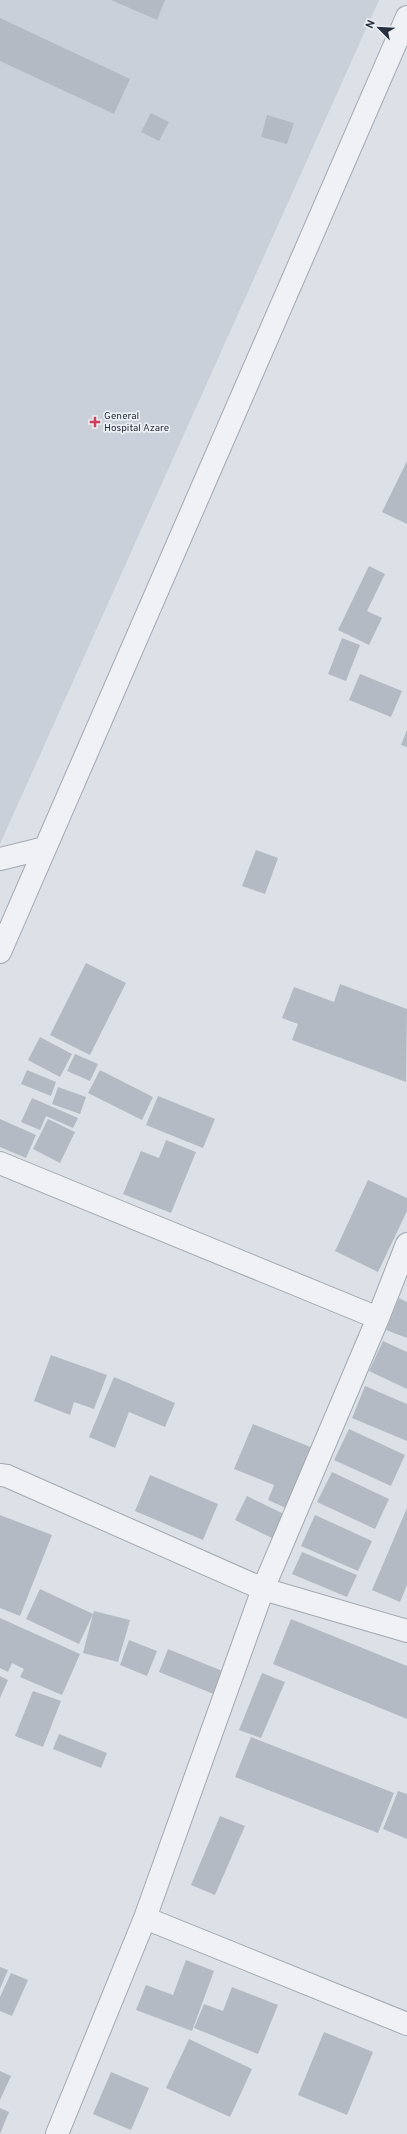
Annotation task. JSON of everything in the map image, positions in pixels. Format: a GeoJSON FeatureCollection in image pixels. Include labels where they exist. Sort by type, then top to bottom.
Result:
{"type":"FeatureCollection","features":[{"type":"Feature","properties":{"kind":"street"},"geometry":{"type":"LineString","coordinates":[[0,952],[407,17]]}},
{"type":"Feature","properties":{"kind":"street"},"geometry":{"type":"LineString","coordinates":[[0,859],[45,848]]}},
{"type":"Feature","properties":{"kind":"street"},"geometry":{"type":"LineString","coordinates":[[0,1163],[378,1318]]}},
{"type":"Feature","properties":{"kind":"street"},"geometry":{"type":"LineString","coordinates":[[57,2134],[145,1918],[264,1589],[378,1318],[407,1244]]}},
{"type":"Feature","properties":{"kind":"street"},"geometry":{"type":"LineString","coordinates":[[0,1475],[7,1476],[264,1589],[407,1631]]}},
{"type":"Feature","properties":{"kind":"street"},"geometry":{"type":"LineString","coordinates":[[145,1918],[407,2024]]}},
{"type":"Feature","properties":{"kind":"shaded area","name":"General Hospital Azare"},"geometry":{"type":"Polygon","coordinates":[[[0,0],[379,0],[0,844],[0,0]]]}},
{"type":"Feature","properties":{"kind":"building"},"geometry":{"type":"Polygon","coordinates":[[[111,0],[165,0],[157,20],[111,0]]]}},
{"type":"Feature","properties":{"kind":"building"},"geometry":{"type":"Polygon","coordinates":[[[0,18],[130,79],[114,114],[0,61],[0,18]]]}},
{"type":"Feature","properties":{"kind":"building"},"geometry":{"type":"Polygon","coordinates":[[[151,113],[169,122],[159,141],[141,132],[151,113]]]}},
{"type":"Feature","properties":{"kind":"building"},"geometry":{"type":"Polygon","coordinates":[[[267,115],[294,123],[287,144],[261,137],[267,115]]]}},
{"type":"Feature","properties":{"kind":"building"},"geometry":{"type":"Polygon","coordinates":[[[407,461],[407,524],[382,512],[407,461]]]}},
{"type":"Feature","properties":{"kind":"building"},"geometry":{"type":"Polygon","coordinates":[[[369,566],[385,574],[367,611],[382,618],[369,645],[338,630],[369,566]]]}},
{"type":"Feature","properties":{"kind":"building"},"geometry":{"type":"Polygon","coordinates":[[[342,638],[360,645],[346,681],[328,674],[342,638]]]}},
{"type":"Feature","properties":{"kind":"building"},"geometry":{"type":"Polygon","coordinates":[[[360,674],[402,691],[391,717],[349,700],[360,674]]]}},
{"type":"Feature","properties":{"kind":"building"},"geometry":{"type":"Polygon","coordinates":[[[407,730],[407,747],[401,745],[407,730]]]}},
{"type":"Feature","properties":{"kind":"building"},"geometry":{"type":"Polygon","coordinates":[[[256,850],[278,858],[265,894],[242,886],[256,850]]]}},
{"type":"Feature","properties":{"kind":"building"},"geometry":{"type":"Polygon","coordinates":[[[86,963],[126,983],[90,1055],[50,1035],[86,963]]]}},
{"type":"Feature","properties":{"kind":"building"},"geometry":{"type":"Polygon","coordinates":[[[340,984],[407,1009],[406,1082],[292,1040],[298,1024],[282,1018],[294,987],[334,1002],[340,984]]]}},
{"type":"Feature","properties":{"kind":"building"},"geometry":{"type":"Polygon","coordinates":[[[40,1037],[72,1054],[60,1077],[28,1060],[40,1037]]]}},
{"type":"Feature","properties":{"kind":"building"},"geometry":{"type":"Polygon","coordinates":[[[75,1054],[98,1064],[90,1081],[67,1071],[75,1054]]]}},
{"type":"Feature","properties":{"kind":"building"},"geometry":{"type":"Polygon","coordinates":[[[27,1070],[56,1082],[51,1096],[21,1084],[27,1070]]]}},
{"type":"Feature","properties":{"kind":"building"},"geometry":{"type":"Polygon","coordinates":[[[100,1070],[153,1097],[142,1120],[88,1093],[100,1070]]]}},
{"type":"Feature","properties":{"kind":"building"},"geometry":{"type":"Polygon","coordinates":[[[58,1087],[86,1097],[80,1114],[52,1104],[58,1087]]]}},
{"type":"Feature","properties":{"kind":"building"},"geometry":{"type":"Polygon","coordinates":[[[158,1096],[215,1119],[203,1148],[146,1125],[158,1096]]]}},
{"type":"Feature","properties":{"kind":"building"},"geometry":{"type":"Polygon","coordinates":[[[32,1098],[78,1118],[73,1128],[46,1116],[40,1130],[21,1122],[32,1098]]]}},
{"type":"Feature","properties":{"kind":"building"},"geometry":{"type":"Polygon","coordinates":[[[0,1119],[36,1135],[26,1158],[0,1147],[0,1119]]]}},
{"type":"Feature","properties":{"kind":"building"},"geometry":{"type":"Polygon","coordinates":[[[48,1119],[75,1132],[60,1163],[33,1149],[48,1119]]]}},
{"type":"Feature","properties":{"kind":"building"},"geometry":{"type":"Polygon","coordinates":[[[166,1140],[196,1152],[171,1213],[123,1194],[141,1151],[159,1158],[166,1140]]]}},
{"type":"Feature","properties":{"kind":"building"},"geometry":{"type":"Polygon","coordinates":[[[368,1180],[407,1198],[407,1211],[378,1272],[335,1251],[368,1180]]]}},
{"type":"Feature","properties":{"kind":"building"},"geometry":{"type":"Polygon","coordinates":[[[399,1298],[407,1302],[407,1338],[386,1330],[399,1298]]]}},
{"type":"Feature","properties":{"kind":"building"},"geometry":{"type":"Polygon","coordinates":[[[383,1341],[407,1352],[407,1389],[369,1371],[383,1341]]]}},
{"type":"Feature","properties":{"kind":"building"},"geometry":{"type":"Polygon","coordinates":[[[51,1355],[107,1375],[94,1409],[74,1402],[70,1415],[34,1401],[51,1355]]]}},
{"type":"Feature","properties":{"kind":"building"},"geometry":{"type":"Polygon","coordinates":[[[114,1377],[175,1403],[165,1427],[129,1412],[115,1448],[89,1437],[114,1377]]]}},
{"type":"Feature","properties":{"kind":"building"},"geometry":{"type":"Polygon","coordinates":[[[365,1386],[407,1404],[407,1441],[352,1418],[365,1386]]]}},
{"type":"Feature","properties":{"kind":"building"},"geometry":{"type":"Polygon","coordinates":[[[253,1424],[313,1448],[288,1509],[268,1500],[274,1485],[234,1469],[253,1424]]]}},
{"type":"Feature","properties":{"kind":"building"},"geometry":{"type":"Polygon","coordinates":[[[349,1429],[405,1455],[391,1486],[334,1460],[349,1429]]]}},
{"type":"Feature","properties":{"kind":"building"},"geometry":{"type":"Polygon","coordinates":[[[332,1472],[389,1499],[375,1529],[317,1502],[332,1472]]]}},
{"type":"Feature","properties":{"kind":"building"},"geometry":{"type":"Polygon","coordinates":[[[150,1475],[218,1504],[203,1540],[135,1511],[150,1475]]]}},
{"type":"Feature","properties":{"kind":"building"},"geometry":{"type":"Polygon","coordinates":[[[247,1496],[288,1516],[276,1540],[235,1520],[247,1496]]]}},
{"type":"Feature","properties":{"kind":"building"},"geometry":{"type":"Polygon","coordinates":[[[407,1508],[407,1585],[400,1602],[372,1590],[407,1508]]]}},
{"type":"Feature","properties":{"kind":"building"},"geometry":{"type":"Polygon","coordinates":[[[0,1515],[52,1535],[20,1616],[0,1608],[0,1515]]]}},
{"type":"Feature","properties":{"kind":"building"},"geometry":{"type":"Polygon","coordinates":[[[315,1515],[372,1541],[358,1571],[301,1546],[315,1515]]]}},
{"type":"Feature","properties":{"kind":"building"},"geometry":{"type":"Polygon","coordinates":[[[302,1552],[357,1575],[347,1597],[292,1574],[302,1552]]]}},
{"type":"Feature","properties":{"kind":"building"},"geometry":{"type":"Polygon","coordinates":[[[40,1589],[93,1614],[79,1644],[26,1619],[40,1589]]]}},
{"type":"Feature","properties":{"kind":"building"},"geometry":{"type":"Polygon","coordinates":[[[94,1611],[130,1620],[118,1662],[83,1653],[94,1611]]]}},
{"type":"Feature","properties":{"kind":"building"},"geometry":{"type":"Polygon","coordinates":[[[0,1618],[80,1654],[62,1695],[20,1677],[24,1669],[12,1663],[8,1672],[0,1668],[0,1618]]]}},
{"type":"Feature","properties":{"kind":"building"},"geometry":{"type":"Polygon","coordinates":[[[291,1619],[407,1666],[407,1719],[273,1664],[291,1619]]]}},
{"type":"Feature","properties":{"kind":"building"},"geometry":{"type":"Polygon","coordinates":[[[129,1640],[157,1651],[147,1676],[120,1665],[129,1640]]]}},
{"type":"Feature","properties":{"kind":"building"},"geometry":{"type":"Polygon","coordinates":[[[168,1649],[225,1672],[216,1695],[159,1672],[168,1649]]]}},
{"type":"Feature","properties":{"kind":"building"},"geometry":{"type":"Polygon","coordinates":[[[262,1673],[285,1682],[261,1738],[239,1730],[262,1673]]]}},
{"type":"Feature","properties":{"kind":"building"},"geometry":{"type":"Polygon","coordinates":[[[0,1676],[8,1680],[0,1698],[0,1676]]]}},
{"type":"Feature","properties":{"kind":"building"},"geometry":{"type":"Polygon","coordinates":[[[33,1691],[61,1701],[43,1747],[15,1736],[33,1691]]]}},
{"type":"Feature","properties":{"kind":"building"},"geometry":{"type":"Polygon","coordinates":[[[59,1734],[107,1753],[101,1768],[53,1749],[59,1734]]]}},
{"type":"Feature","properties":{"kind":"building"},"geometry":{"type":"Polygon","coordinates":[[[251,1737],[394,1793],[378,1833],[235,1777],[251,1737]]]}},
{"type":"Feature","properties":{"kind":"building"},"geometry":{"type":"Polygon","coordinates":[[[398,1791],[407,1794],[407,1839],[383,1829],[398,1791]]]}},
{"type":"Feature","properties":{"kind":"building"},"geometry":{"type":"Polygon","coordinates":[[[220,1816],[245,1826],[215,1895],[191,1885],[220,1816]]]}},
{"type":"Feature","properties":{"kind":"building"},"geometry":{"type":"Polygon","coordinates":[[[186,1960],[214,1971],[192,2031],[136,2010],[146,1985],[173,1995],[186,1960]]]}},
{"type":"Feature","properties":{"kind":"building"},"geometry":{"type":"Polygon","coordinates":[[[0,1967],[8,1970],[0,1989],[0,1967]]]}},
{"type":"Feature","properties":{"kind":"building"},"geometry":{"type":"Polygon","coordinates":[[[11,1973],[28,1980],[12,2016],[0,2011],[0,1997],[11,1973]]]}},
{"type":"Feature","properties":{"kind":"building"},"geometry":{"type":"Polygon","coordinates":[[[232,1987],[278,2005],[258,2054],[194,2028],[204,2004],[223,2011],[232,1987]]]}},
{"type":"Feature","properties":{"kind":"building"},"geometry":{"type":"Polygon","coordinates":[[[324,2032],[373,2052],[347,2115],[298,2095],[324,2032]]]}},
{"type":"Feature","properties":{"kind":"building"},"geometry":{"type":"Polygon","coordinates":[[[189,2039],[252,2069],[230,2117],[166,2088],[189,2039]]]}},
{"type":"Feature","properties":{"kind":"building"},"geometry":{"type":"Polygon","coordinates":[[[0,2071],[11,2076],[0,2100],[0,2071]]]}},
{"type":"Feature","properties":{"kind":"building"},"geometry":{"type":"Polygon","coordinates":[[[111,2072],[149,2088],[131,2130],[93,2114],[111,2072]]]}},
{"type":"Feature","properties":{"kind":"building"},"geometry":{"type":"Polygon","coordinates":[[[0,2108],[9,2112],[0,2134],[0,2108]]]}},
{"type":"Feature","properties":{"kind":"place","name":"General Hospital Azare"},"geometry":{"type":"Point","coordinates":[95,422]}}]}
